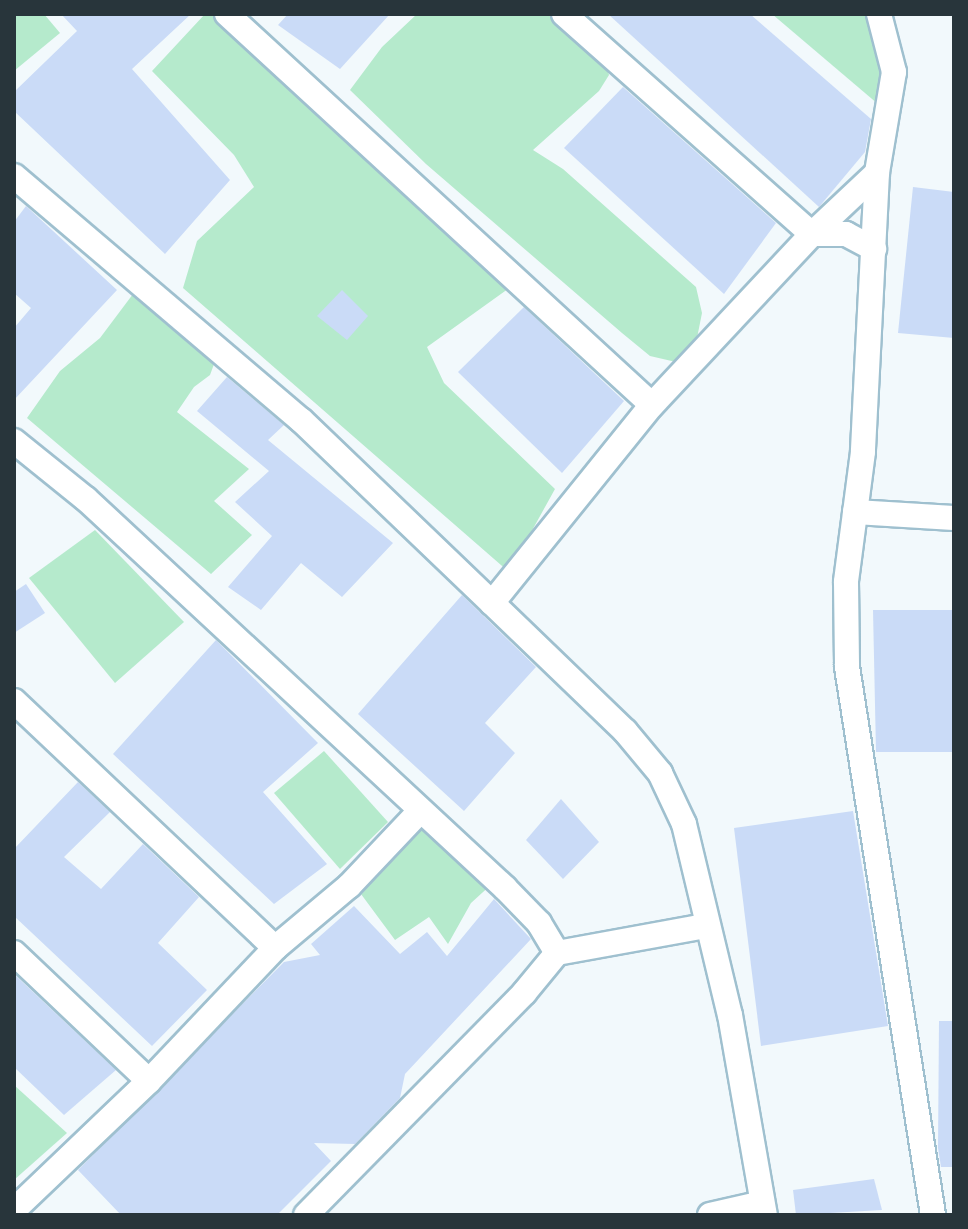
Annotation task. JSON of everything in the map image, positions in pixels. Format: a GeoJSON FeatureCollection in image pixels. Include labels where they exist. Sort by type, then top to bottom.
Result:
{"type":"FeatureCollection","features":[{"type":"Feature","properties":{"kind":"street"},"geometry":{"type":"LineString","coordinates":[[227,14],[652,405]]}},
{"type":"Feature","properties":{"kind":"street"},"geometry":{"type":"LineString","coordinates":[[564,14],[812,234],[846,234],[874,249]]}},
{"type":"Feature","properties":{"kind":"street"},"geometry":{"type":"LineString","coordinates":[[879,14],[894,72],[877,173],[855,512],[846,582],[847,667],[933,1215]]}},
{"type":"Feature","properties":{"kind":"street"},"geometry":{"type":"LineString","coordinates":[[492,603],[652,405],[812,234],[877,173]]}},
{"type":"Feature","properties":{"kind":"street"},"geometry":{"type":"LineString","coordinates":[[14,176],[301,420],[625,731],[660,773],[684,824],[705,926],[730,1015],[764,1209],[710,1215]]}},
{"type":"Feature","properties":{"kind":"street"},"geometry":{"type":"LineString","coordinates":[[14,441],[86,499],[505,888],[539,923],[557,953]]}},
{"type":"Feature","properties":{"kind":"street"},"geometry":{"type":"LineString","coordinates":[[855,512],[954,518]]}},
{"type":"Feature","properties":{"kind":"street"},"geometry":{"type":"LineString","coordinates":[[14,701],[275,948]]}},
{"type":"Feature","properties":{"kind":"street"},"geometry":{"type":"LineString","coordinates":[[14,1210],[149,1081],[275,948],[349,886],[420,811]]}},
{"type":"Feature","properties":{"kind":"street"},"geometry":{"type":"LineString","coordinates":[[306,1215],[524,993],[557,953],[705,926]]}},
{"type":"Feature","properties":{"kind":"street"},"geometry":{"type":"LineString","coordinates":[[14,953],[149,1081]]}},
{"type":"Feature","properties":{"kind":"green space"},"geometry":{"type":"Polygon","coordinates":[[[14,14],[44,14],[60,33],[14,71],[14,14]]]}},
{"type":"Feature","properties":{"kind":"green space"},"geometry":{"type":"Polygon","coordinates":[[[205,14],[221,14],[522,279],[427,347],[444,383],[555,489],[509,572],[183,288],[197,241],[254,187],[234,155],[152,71],[205,14]]]}},
{"type":"Feature","properties":{"kind":"green space"},"geometry":{"type":"Polygon","coordinates":[[[417,14],[562,14],[604,57],[609,75],[599,91],[533,150],[563,169],[696,287],[702,313],[697,338],[676,362],[650,356],[622,333],[426,164],[350,90],[382,47],[417,14]]]}},
{"type":"Feature","properties":{"kind":"green space"},"geometry":{"type":"Polygon","coordinates":[[[772,14],[872,14],[884,50],[885,110],[772,14]]]}},
{"type":"Feature","properties":{"kind":"green space"},"geometry":{"type":"Polygon","coordinates":[[[133,294],[217,356],[210,375],[194,387],[177,412],[249,469],[214,501],[252,535],[211,574],[27,418],[60,371],[100,338],[133,294]]]}},
{"type":"Feature","properties":{"kind":"green space"},"geometry":{"type":"Polygon","coordinates":[[[95,530],[184,622],[115,683],[29,578],[95,530]]]}},
{"type":"Feature","properties":{"kind":"green space"},"geometry":{"type":"Polygon","coordinates":[[[324,751],[388,822],[340,869],[274,793],[324,751]]]}},
{"type":"Feature","properties":{"kind":"green space"},"geometry":{"type":"Polygon","coordinates":[[[426,813],[505,872],[471,903],[448,944],[429,917],[395,940],[358,890],[426,813]]]}},
{"type":"Feature","properties":{"kind":"green space"},"geometry":{"type":"Polygon","coordinates":[[[14,1085],[67,1133],[14,1180],[14,1085]]]}},
{"type":"Feature","properties":{"kind":"building"},"geometry":{"type":"Polygon","coordinates":[[[61,14],[191,14],[132,69],[230,180],[165,254],[14,111],[14,92],[77,31],[61,14]]]}},
{"type":"Feature","properties":{"kind":"building"},"geometry":{"type":"Polygon","coordinates":[[[288,14],[390,14],[340,69],[278,25],[288,14]]]}},
{"type":"Feature","properties":{"kind":"building"},"geometry":{"type":"Polygon","coordinates":[[[608,14],[750,14],[871,119],[865,152],[819,207],[608,14]]]}},
{"type":"Feature","properties":{"kind":"building"},"geometry":{"type":"Polygon","coordinates":[[[623,87],[776,223],[724,294],[564,148],[623,87]]]}},
{"type":"Feature","properties":{"kind":"building"},"geometry":{"type":"Polygon","coordinates":[[[913,187],[954,192],[954,338],[898,333],[913,187]]]}},
{"type":"Feature","properties":{"kind":"building"},"geometry":{"type":"Polygon","coordinates":[[[26,206],[117,290],[14,400],[14,328],[31,308],[14,293],[14,222],[26,206]]]}},
{"type":"Feature","properties":{"kind":"building"},"geometry":{"type":"Polygon","coordinates":[[[342,290],[368,316],[347,340],[317,316],[342,290]]]}},
{"type":"Feature","properties":{"kind":"building"},"geometry":{"type":"Polygon","coordinates":[[[524,307],[624,401],[562,473],[458,372],[524,307]]]}},
{"type":"Feature","properties":{"kind":"building"},"geometry":{"type":"Polygon","coordinates":[[[227,377],[284,425],[268,440],[393,543],[342,597],[301,563],[261,610],[228,587],[272,536],[235,502],[269,471],[197,411],[227,377]]]}},
{"type":"Feature","properties":{"kind":"building"},"geometry":{"type":"Polygon","coordinates":[[[26,584],[45,613],[14,633],[14,592],[26,584]]]}},
{"type":"Feature","properties":{"kind":"building"},"geometry":{"type":"Polygon","coordinates":[[[462,595],[536,667],[485,723],[515,753],[464,811],[358,714],[462,595]]]}},
{"type":"Feature","properties":{"kind":"building"},"geometry":{"type":"Polygon","coordinates":[[[873,610],[954,610],[954,752],[876,752],[873,610]]]}},
{"type":"Feature","properties":{"kind":"building"},"geometry":{"type":"Polygon","coordinates":[[[216,640],[318,743],[263,792],[327,864],[274,904],[113,754],[216,640]]]}},
{"type":"Feature","properties":{"kind":"building"},"geometry":{"type":"Polygon","coordinates":[[[78,782],[110,812],[64,857],[101,889],[143,844],[199,897],[158,943],[207,990],[152,1046],[14,916],[14,849],[78,782]]]}},
{"type":"Feature","properties":{"kind":"building"},"geometry":{"type":"Polygon","coordinates":[[[561,799],[599,842],[563,879],[526,840],[561,799]]]}},
{"type":"Feature","properties":{"kind":"building"},"geometry":{"type":"Polygon","coordinates":[[[853,811],[888,1026],[761,1046],[734,828],[853,811]]]}},
{"type":"Feature","properties":{"kind":"building"},"geometry":{"type":"Polygon","coordinates":[[[494,899],[531,939],[405,1074],[400,1098],[355,1144],[314,1143],[331,1161],[277,1215],[121,1215],[78,1170],[284,962],[320,955],[311,944],[354,906],[400,954],[427,932],[447,956],[494,899]]]}},
{"type":"Feature","properties":{"kind":"building"},"geometry":{"type":"Polygon","coordinates":[[[14,974],[116,1070],[64,1115],[14,1067],[14,974]]]}},
{"type":"Feature","properties":{"kind":"building"},"geometry":{"type":"Polygon","coordinates":[[[939,1021],[954,1021],[954,1167],[941,1167],[938,1148],[939,1021]]]}},
{"type":"Feature","properties":{"kind":"building"},"geometry":{"type":"Polygon","coordinates":[[[874,1179],[882,1210],[796,1215],[793,1190],[874,1179]]]}}]}
